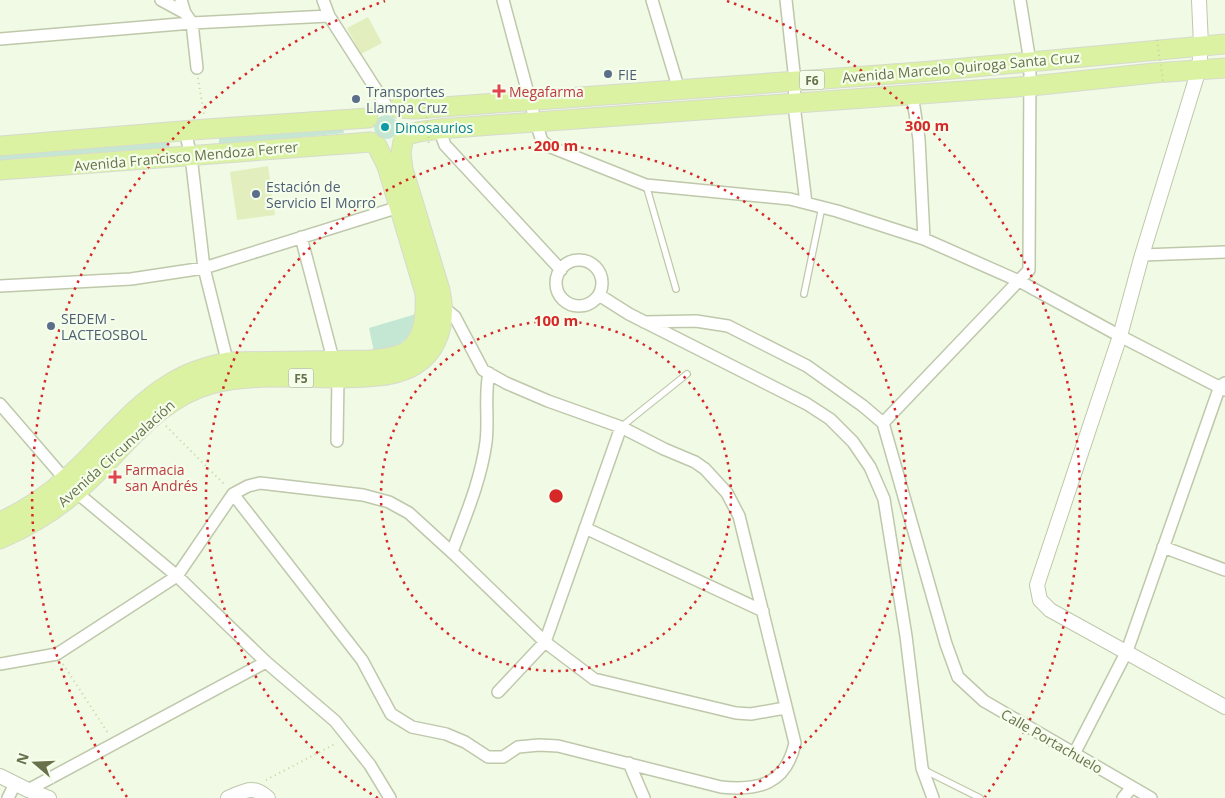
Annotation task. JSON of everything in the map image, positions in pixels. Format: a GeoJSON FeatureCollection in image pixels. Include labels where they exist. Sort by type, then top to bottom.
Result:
{"type":"FeatureCollection","features":[{"type":"Feature","properties":{"kind":"highway","name":"Avenida Marcelo Quiroga Santa Cruz"},"geometry":{"type":"LineString","coordinates":[[392,107],[415,108],[679,90],[1030,62],[1225,44]]}},
{"type":"Feature","properties":{"kind":"highway","name":"Avenida Marcelo Quiroga Santa Cruz"},"geometry":{"type":"LineString","coordinates":[[405,138],[418,132],[434,137],[536,123],[794,105],[1225,68]]}},
{"type":"Feature","properties":{"kind":"highway"},"geometry":{"type":"LineString","coordinates":[[368,118],[375,109],[392,107]]}},
{"type":"Feature","properties":{"kind":"highway","name":"F5"},"geometry":{"type":"LineString","coordinates":[[392,107],[406,117],[409,129],[405,138]]}},
{"type":"Feature","properties":{"kind":"highway","name":"F5"},"geometry":{"type":"LineString","coordinates":[[368,118],[366,130],[374,144]]}},
{"type":"Feature","properties":{"kind":"highway","name":"Avenida Francisco Mendoza Ferrer"},"geometry":{"type":"LineString","coordinates":[[0,146],[368,118]]}},
{"type":"Feature","properties":{"kind":"highway"},"geometry":{"type":"LineString","coordinates":[[374,144],[391,148],[405,138]]}},
{"type":"Feature","properties":{"kind":"highway","name":"Avenida Circunvalación"},"geometry":{"type":"LineString","coordinates":[[405,138],[401,153],[403,169],[436,297]]}},
{"type":"Feature","properties":{"kind":"highway","name":"Avenida Francisco Mendoza Ferrer"},"geometry":{"type":"LineString","coordinates":[[0,170],[374,144]]}},
{"type":"Feature","properties":{"kind":"highway","name":"Avenida Circunvalación"},"geometry":{"type":"LineString","coordinates":[[374,144],[387,166],[399,206],[436,297]]}},
{"type":"Feature","properties":{"kind":"highway","name":"Avenida Circunvalación"},"geometry":{"type":"LineString","coordinates":[[0,522],[71,486],[126,419],[158,391],[189,374],[208,366],[229,371],[336,369],[370,360],[387,358],[405,352],[416,341],[422,329],[426,307],[436,297]]}},
{"type":"Feature","properties":{"kind":"highway","name":"Avenida Circunvalación"},"geometry":{"type":"LineString","coordinates":[[0,539],[39,518],[71,486],[176,399],[229,371]]}},
{"type":"Feature","properties":{"kind":"street"},"geometry":{"type":"LineString","coordinates":[[161,0],[185,13]]}},
{"type":"Feature","properties":{"kind":"street"},"geometry":{"type":"LineString","coordinates":[[181,0],[185,13],[192,23],[196,68]]}},
{"type":"Feature","properties":{"kind":"street"},"geometry":{"type":"LineString","coordinates":[[323,0],[329,16],[392,107]]}},
{"type":"Feature","properties":{"kind":"street"},"geometry":{"type":"LineString","coordinates":[[503,0],[536,123],[542,141],[548,146],[646,185],[790,199],[924,239],[1019,281],[1120,336],[1223,386],[1163,547],[1127,651],[1074,754]]}},
{"type":"Feature","properties":{"kind":"street"},"geometry":{"type":"LineString","coordinates":[[652,0],[679,90]]}},
{"type":"Feature","properties":{"kind":"street"},"geometry":{"type":"LineString","coordinates":[[786,0],[795,81],[794,105],[806,203]]}},
{"type":"Feature","properties":{"kind":"street"},"geometry":{"type":"LineString","coordinates":[[644,322],[696,321],[728,326],[807,366],[863,406],[883,423],[1028,270],[1031,86],[1030,62],[1020,0]]}},
{"type":"Feature","properties":{"kind":"street"},"geometry":{"type":"LineString","coordinates":[[1199,0],[1199,69],[1142,255],[1120,336],[1036,585],[1040,600],[1050,610],[1225,707]]}},
{"type":"Feature","properties":{"kind":"street"},"geometry":{"type":"LineString","coordinates":[[0,39],[192,23],[329,16]]}},
{"type":"Feature","properties":{"kind":"street"},"geometry":{"type":"LineString","coordinates":[[912,94],[919,139],[924,239]]}},
{"type":"Feature","properties":{"kind":"street"},"geometry":{"type":"LineString","coordinates":[[185,131],[191,156],[204,268],[229,371]]}},
{"type":"Feature","properties":{"kind":"street"},"geometry":{"type":"LineString","coordinates":[[434,137],[445,145],[561,270]]}},
{"type":"Feature","properties":{"kind":"street"},"geometry":{"type":"LineString","coordinates":[[0,286],[131,279],[204,268],[399,206]]}},
{"type":"Feature","properties":{"kind":"street"},"geometry":{"type":"LineString","coordinates":[[301,237],[336,369],[337,441]]}},
{"type":"Feature","properties":{"kind":"street"},"geometry":{"type":"LineString","coordinates":[[1142,255],[1225,252]]}},
{"type":"Feature","properties":{"kind":"street"},"geometry":{"type":"LineString","coordinates":[[574,261],[582,261],[595,267],[600,273],[602,280],[599,295],[588,305],[580,306],[567,302],[558,291],[558,276],[561,270],[567,264],[574,261]]}},
{"type":"Feature","properties":{"kind":"street"},"geometry":{"type":"LineString","coordinates":[[599,295],[644,322],[807,404],[830,419],[853,442],[870,467],[884,498],[906,636],[922,768],[933,798]]}},
{"type":"Feature","properties":{"kind":"street"},"geometry":{"type":"LineString","coordinates":[[233,494],[362,660],[391,714],[412,727],[446,734],[465,742],[488,757],[503,757],[518,747],[558,746],[721,787],[740,789],[762,785],[781,775],[792,757],[795,743],[739,516],[727,493],[705,469],[695,462],[664,449],[621,427],[548,401],[506,383],[483,370],[455,316],[436,297]]}},
{"type":"Feature","properties":{"kind":"street"},"geometry":{"type":"LineString","coordinates":[[452,552],[481,468],[486,441],[486,388],[489,373]]}},
{"type":"Feature","properties":{"kind":"street"},"geometry":{"type":"LineString","coordinates":[[0,404],[71,486],[177,576],[266,662],[335,722],[370,765],[390,798]]}},
{"type":"Feature","properties":{"kind":"street","name":"Calle Portachuelo"},"geometry":{"type":"LineString","coordinates":[[883,423],[946,644],[958,677],[984,701],[1151,798]]}},
{"type":"Feature","properties":{"kind":"street"},"geometry":{"type":"LineString","coordinates":[[498,692],[545,642],[621,427]]}},
{"type":"Feature","properties":{"kind":"street"},"geometry":{"type":"LineString","coordinates":[[0,664],[57,654],[177,576],[233,494],[248,486],[260,484],[363,495],[389,502],[409,513],[545,642],[594,680],[736,713],[751,714],[785,708]]}},
{"type":"Feature","properties":{"kind":"street"},"geometry":{"type":"LineString","coordinates":[[586,528],[763,611]]}},
{"type":"Feature","properties":{"kind":"street"},"geometry":{"type":"LineString","coordinates":[[1163,547],[1225,570]]}},
{"type":"Feature","properties":{"kind":"street"},"geometry":{"type":"LineString","coordinates":[[8,798],[22,787],[115,743],[266,662]]}},
{"type":"Feature","properties":{"kind":"street"},"geometry":{"type":"LineString","coordinates":[[629,763],[644,798]]}},
{"type":"Feature","properties":{"kind":"street"},"geometry":{"type":"LineString","coordinates":[[0,776],[49,798]]}},
{"type":"Feature","properties":{"kind":"street"},"geometry":{"type":"LineString","coordinates":[[1123,798],[1132,788]]}},
{"type":"Feature","properties":{"kind":"street"},"geometry":{"type":"LineString","coordinates":[[228,798],[248,789],[258,791],[265,797]]}},
{"type":"Feature","properties":{"kind":"lane"},"geometry":{"type":"LineString","coordinates":[[646,185],[676,289]]}},
{"type":"Feature","properties":{"kind":"lane"},"geometry":{"type":"LineString","coordinates":[[804,294],[822,207]]}},
{"type":"Feature","properties":{"kind":"lane"},"geometry":{"type":"LineString","coordinates":[[621,427],[687,374]]}},
{"type":"Feature","properties":{"kind":"lane"},"geometry":{"type":"LineString","coordinates":[[922,768],[980,798]]}},
{"type":"Feature","properties":{"kind":"path"},"geometry":{"type":"LineString","coordinates":[[1157,40],[1163,81]]}},
{"type":"Feature","properties":{"kind":"path"},"geometry":{"type":"LineString","coordinates":[[196,68],[206,129]]}},
{"type":"Feature","properties":{"kind":"path"},"geometry":{"type":"LineString","coordinates":[[425,102],[434,137]]}},
{"type":"Feature","properties":{"kind":"path"},"geometry":{"type":"LineString","coordinates":[[155,415],[233,494]]}},
{"type":"Feature","properties":{"kind":"path"},"geometry":{"type":"LineString","coordinates":[[57,654],[115,743]]}},
{"type":"Feature","properties":{"kind":"path"},"geometry":{"type":"LineString","coordinates":[[248,789],[348,738]]}},
{"type":"Feature","properties":{"kind":"green space"},"geometry":{"type":"Polygon","coordinates":[[[386,115],[395,118],[398,127],[395,136],[386,139],[377,136],[374,127],[377,118],[386,115]]]}},
{"type":"Feature","properties":{"kind":"green space"},"geometry":{"type":"Polygon","coordinates":[[[342,125],[344,133],[219,145],[219,137],[342,125]]]}},
{"type":"Feature","properties":{"kind":"green space"},"geometry":{"type":"Polygon","coordinates":[[[169,141],[170,150],[0,162],[0,153],[169,141]]]}},
{"type":"Feature","properties":{"kind":"green space"},"geometry":{"type":"Polygon","coordinates":[[[416,314],[412,331],[408,337],[397,345],[374,352],[369,328],[416,314]]]}},
{"type":"Feature","properties":{"kind":"building"},"geometry":{"type":"Polygon","coordinates":[[[368,17],[382,43],[361,54],[347,28],[368,17]]]}},
{"type":"Feature","properties":{"kind":"building"},"geometry":{"type":"Polygon","coordinates":[[[268,166],[275,215],[237,220],[230,172],[268,166]]]}},
{"type":"Feature","properties":{"kind":"place","name":"FIE"},"geometry":{"type":"Point","coordinates":[608,74]}},
{"type":"Feature","properties":{"kind":"place","name":"Megafarma"},"geometry":{"type":"Point","coordinates":[499,91]}},
{"type":"Feature","properties":{"kind":"place","name":"Transportes Llampa Cruz"},"geometry":{"type":"Point","coordinates":[356,99]}},
{"type":"Feature","properties":{"kind":"place","name":"Dinosaurios"},"geometry":{"type":"Point","coordinates":[385,127]}},
{"type":"Feature","properties":{"kind":"place","name":"Estación de Servicio El Morro"},"geometry":{"type":"Point","coordinates":[256,194]}},
{"type":"Feature","properties":{"kind":"place","name":"SEDEM - LACTEOSBOL"},"geometry":{"type":"Point","coordinates":[51,326]}},
{"type":"Feature","properties":{"kind":"place","name":"Farmacia san Andrés"},"geometry":{"type":"Point","coordinates":[115,477]}}]}
